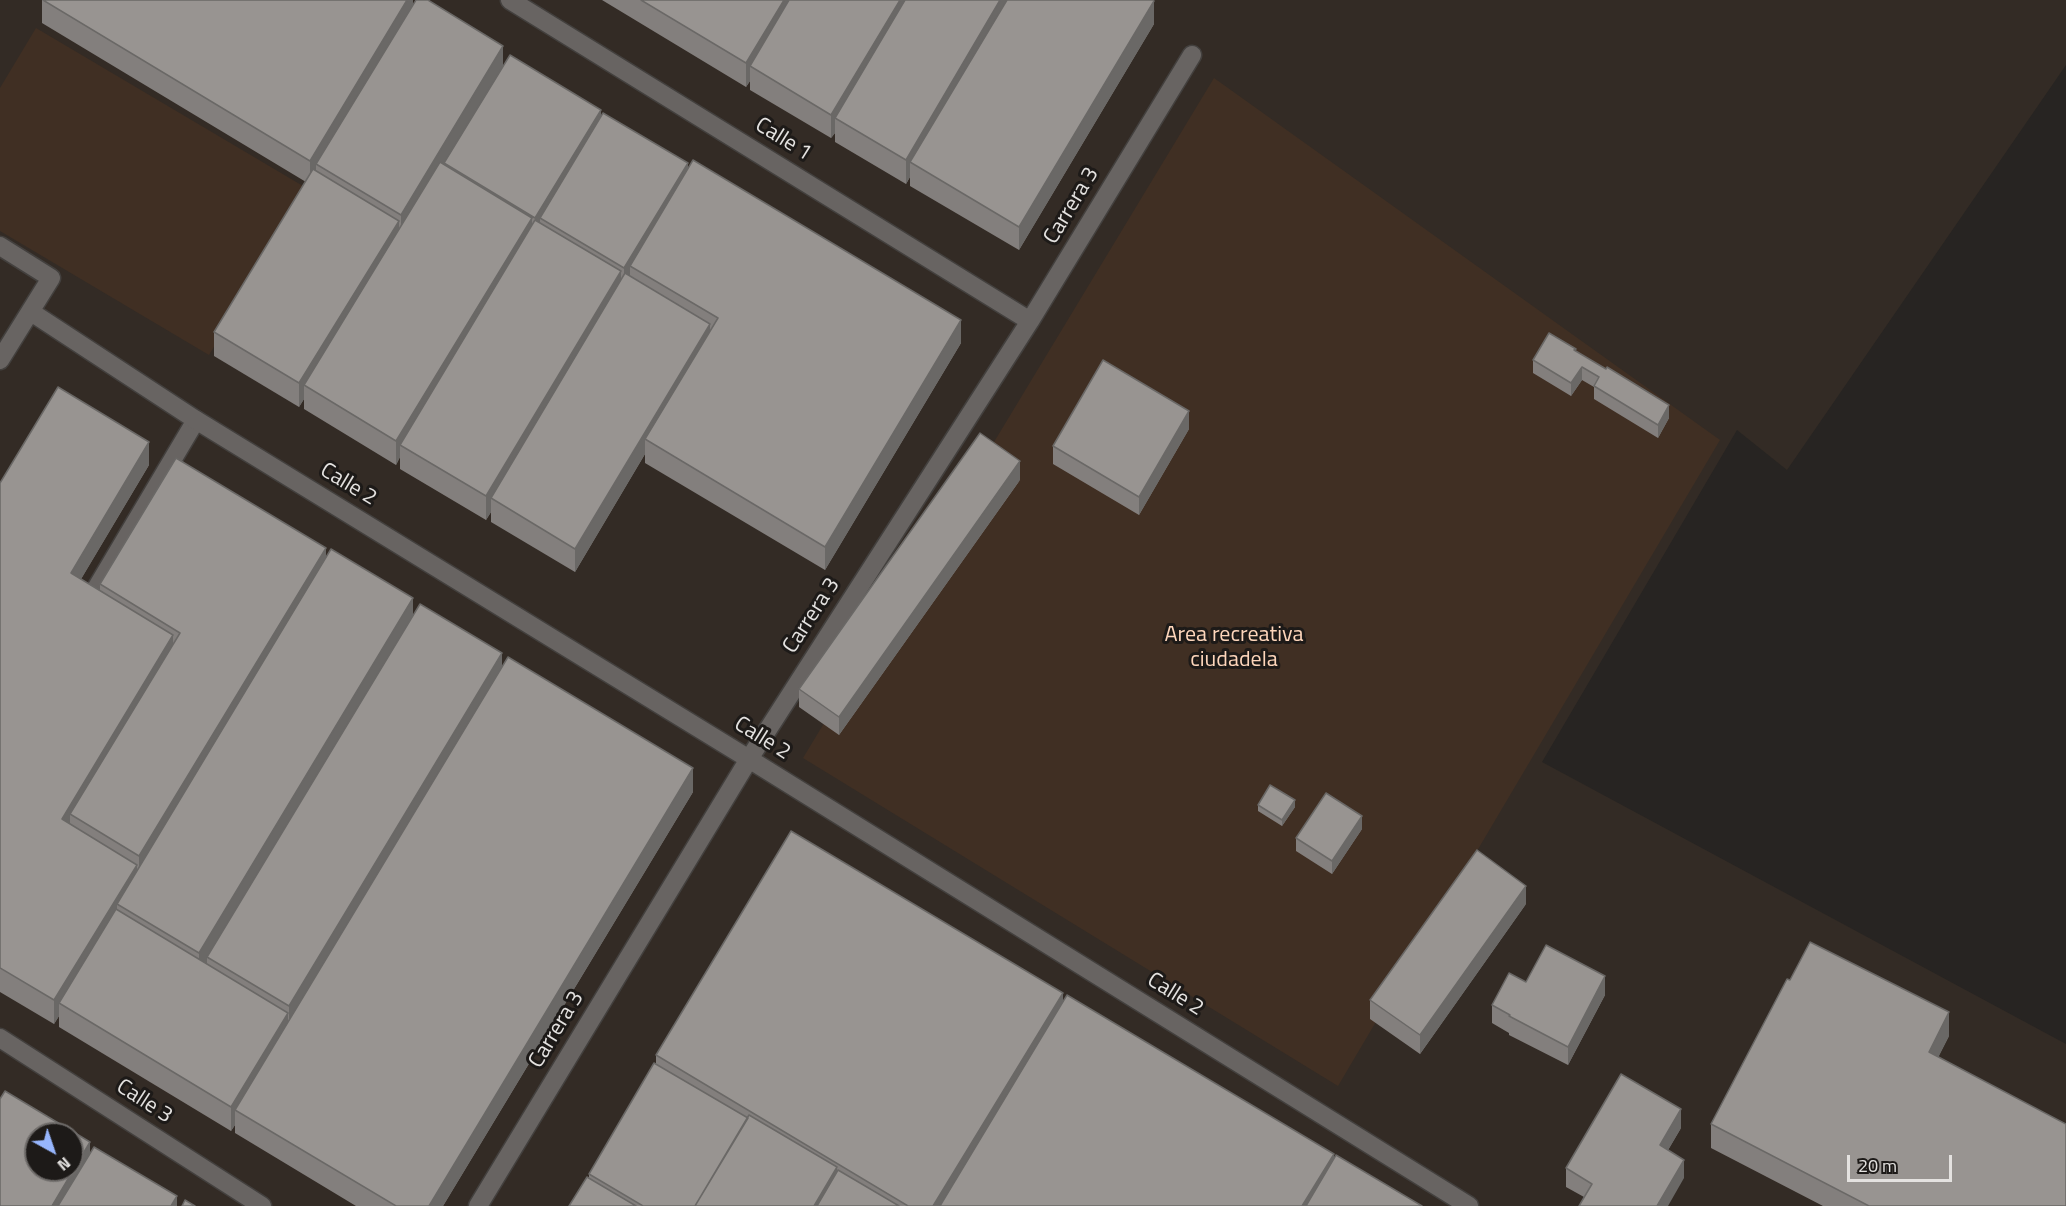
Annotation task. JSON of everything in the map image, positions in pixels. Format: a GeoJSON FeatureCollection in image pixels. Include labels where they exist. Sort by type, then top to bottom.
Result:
{"type":"FeatureCollection","features":[{"type":"Feature","properties":{"kind":"street","name":"Calle 1"},"geometry":{"type":"LineString","coordinates":[[510,0],[1030,321]]}},
{"type":"Feature","properties":{"kind":"street","name":"Carrera 3"},"geometry":{"type":"LineString","coordinates":[[478,1206],[749,759],[1030,321],[1192,55]]}},
{"type":"Feature","properties":{"kind":"street"},"geometry":{"type":"LineString","coordinates":[[0,246],[51,278],[31,312],[6,338],[0,360]]}},
{"type":"Feature","properties":{"kind":"street","name":"Calle 2"},"geometry":{"type":"LineString","coordinates":[[31,312],[196,420],[749,759],[1469,1206]]}},
{"type":"Feature","properties":{"kind":"street"},"geometry":{"type":"LineString","coordinates":[[94,592],[196,420]]}},
{"type":"Feature","properties":{"kind":"street","name":"Calle 3"},"geometry":{"type":"LineString","coordinates":[[0,1038],[262,1206]]}},
{"type":"Feature","properties":{"kind":"shaded area"},"geometry":{"type":"Polygon","coordinates":[[[0,0],[2066,0],[2066,65],[1787,470],[1737,430],[1542,762],[2066,1044],[2066,1206],[0,1206],[0,0]]]}},
{"type":"Feature","properties":{"kind":"green space"},"geometry":{"type":"Polygon","coordinates":[[[36,28],[308,189],[209,355],[0,231],[0,88],[36,28]]]}},
{"type":"Feature","properties":{"kind":"green space","name":"Area recreativa ciudadela"},"geometry":{"type":"Polygon","coordinates":[[[1214,78],[1720,440],[1338,1086],[803,758],[1214,78]]]}},
{"type":"Feature","properties":{"kind":"building"},"geometry":{"type":"Polygon","coordinates":[[[43,0],[407,0],[310,161],[43,0]]]}},
{"type":"Feature","properties":{"kind":"building"},"geometry":{"type":"Polygon","coordinates":[[[416,0],[428,0],[503,46],[401,215],[316,164],[416,0]]]}},
{"type":"Feature","properties":{"kind":"building"},"geometry":{"type":"Polygon","coordinates":[[[641,0],[784,0],[746,63],[641,0]]]}},
{"type":"Feature","properties":{"kind":"building"},"geometry":{"type":"Polygon","coordinates":[[[789,0],[900,0],[831,115],[750,66],[789,0]]]}},
{"type":"Feature","properties":{"kind":"building"},"geometry":{"type":"Polygon","coordinates":[[[905,0],[1000,0],[906,160],[835,118],[905,0]]]}},
{"type":"Feature","properties":{"kind":"building"},"geometry":{"type":"Polygon","coordinates":[[[1007,0],[1154,1],[1019,227],[910,162],[1007,0]]]}},
{"type":"Feature","properties":{"kind":"building"},"geometry":{"type":"Polygon","coordinates":[[[510,55],[601,110],[535,218],[444,163],[510,55]]]}},
{"type":"Feature","properties":{"kind":"building"},"geometry":{"type":"Polygon","coordinates":[[[603,113],[688,163],[624,268],[540,218],[603,113]]]}},
{"type":"Feature","properties":{"kind":"building"},"geometry":{"type":"Polygon","coordinates":[[[693,160],[961,320],[825,547],[645,439],[718,318],[630,266],[693,160]]]}},
{"type":"Feature","properties":{"kind":"building"},"geometry":{"type":"Polygon","coordinates":[[[440,162],[532,218],[396,441],[304,385],[440,162]]]}},
{"type":"Feature","properties":{"kind":"building"},"geometry":{"type":"Polygon","coordinates":[[[313,169],[399,221],[299,383],[214,332],[313,169]]]}},
{"type":"Feature","properties":{"kind":"building"},"geometry":{"type":"Polygon","coordinates":[[[535,220],[621,271],[486,496],[400,445],[535,220]]]}},
{"type":"Feature","properties":{"kind":"building"},"geometry":{"type":"Polygon","coordinates":[[[625,273],[710,324],[575,549],[491,498],[625,273]]]}},
{"type":"Feature","properties":{"kind":"building"},"geometry":{"type":"Polygon","coordinates":[[[1549,333],[1669,405],[1658,425],[1594,386],[1599,377],[1582,367],[1571,383],[1533,360],[1549,333]]]}},
{"type":"Feature","properties":{"kind":"building"},"geometry":{"type":"Polygon","coordinates":[[[1103,360],[1189,411],[1139,497],[1053,446],[1103,360]]]}},
{"type":"Feature","properties":{"kind":"building"},"geometry":{"type":"Polygon","coordinates":[[[58,387],[149,442],[71,573],[173,635],[62,819],[137,865],[54,1000],[0,968],[0,483],[58,387]]]}},
{"type":"Feature","properties":{"kind":"building"},"geometry":{"type":"Polygon","coordinates":[[[980,433],[1020,461],[839,717],[799,689],[980,433]]]}},
{"type":"Feature","properties":{"kind":"building"},"geometry":{"type":"Polygon","coordinates":[[[176,458],[326,548],[139,856],[70,814],[180,633],[100,584],[176,458]]]}},
{"type":"Feature","properties":{"kind":"building"},"geometry":{"type":"Polygon","coordinates":[[[331,549],[413,598],[199,953],[117,904],[331,549]]]}},
{"type":"Feature","properties":{"kind":"building"},"geometry":{"type":"Polygon","coordinates":[[[420,604],[502,653],[289,1006],[207,957],[420,604]]]}},
{"type":"Feature","properties":{"kind":"building"},"geometry":{"type":"Polygon","coordinates":[[[508,657],[693,768],[429,1206],[396,1206],[235,1110],[508,657]]]}},
{"type":"Feature","properties":{"kind":"building"},"geometry":{"type":"Polygon","coordinates":[[[1270,785],[1295,800],[1282,820],[1258,805],[1270,785]]]}},
{"type":"Feature","properties":{"kind":"building"},"geometry":{"type":"Polygon","coordinates":[[[1326,793],[1362,816],[1332,861],[1296,838],[1326,793]]]}},
{"type":"Feature","properties":{"kind":"building"},"geometry":{"type":"Polygon","coordinates":[[[791,831],[1063,993],[933,1206],[908,1206],[656,1055],[791,831]]]}},
{"type":"Feature","properties":{"kind":"building"},"geometry":{"type":"Polygon","coordinates":[[[1477,850],[1526,886],[1420,1035],[1370,1000],[1477,850]]]}},
{"type":"Feature","properties":{"kind":"building"},"geometry":{"type":"Polygon","coordinates":[[[116,909],[288,1013],[231,1107],[59,1003],[116,909]]]}},
{"type":"Feature","properties":{"kind":"building"},"geometry":{"type":"Polygon","coordinates":[[[1810,942],[1949,1012],[1929,1052],[2066,1124],[2066,1206],[1869,1206],[1711,1124],[1787,979],[1790,980],[1810,942]]]}},
{"type":"Feature","properties":{"kind":"building"},"geometry":{"type":"Polygon","coordinates":[[[1546,945],[1605,976],[1568,1047],[1492,1005],[1509,973],[1526,982],[1546,945]]]}},
{"type":"Feature","properties":{"kind":"building"},"geometry":{"type":"Polygon","coordinates":[[[1067,995],[1334,1154],[1302,1206],[940,1206],[1067,995]]]}},
{"type":"Feature","properties":{"kind":"building"},"geometry":{"type":"Polygon","coordinates":[[[654,1063],[748,1118],[695,1206],[643,1206],[589,1174],[654,1063]]]}},
{"type":"Feature","properties":{"kind":"building"},"geometry":{"type":"Polygon","coordinates":[[[1621,1074],[1681,1109],[1660,1145],[1684,1160],[1657,1206],[1579,1206],[1592,1184],[1566,1168],[1621,1074]]]}},
{"type":"Feature","properties":{"kind":"building"},"geometry":{"type":"Polygon","coordinates":[[[5,1091],[57,1122],[24,1122],[24,1182],[66,1182],[52,1206],[0,1206],[0,1099],[5,1091]]]}},
{"type":"Feature","properties":{"kind":"building"},"geometry":{"type":"Polygon","coordinates":[[[749,1115],[837,1167],[814,1206],[695,1206],[749,1115]]]}},
{"type":"Feature","properties":{"kind":"building"},"geometry":{"type":"Polygon","coordinates":[[[84,1138],[90,1142],[84,1152],[84,1138]]]}},
{"type":"Feature","properties":{"kind":"building"},"geometry":{"type":"Polygon","coordinates":[[[94,1147],[177,1196],[171,1206],[58,1206],[73,1182],[84,1182],[84,1163],[94,1147]]]}},
{"type":"Feature","properties":{"kind":"building"},"geometry":{"type":"Polygon","coordinates":[[[1336,1155],[1422,1206],[1306,1206],[1336,1155]]]}},
{"type":"Feature","properties":{"kind":"building"},"geometry":{"type":"Polygon","coordinates":[[[838,1170],[899,1206],[817,1206],[838,1170]]]}},
{"type":"Feature","properties":{"kind":"building"},"geometry":{"type":"Polygon","coordinates":[[[587,1177],[636,1206],[569,1206],[587,1177]]]}},
{"type":"Feature","properties":{"kind":"building"},"geometry":{"type":"Polygon","coordinates":[[[185,1200],[195,1206],[182,1206],[185,1200]]]}}]}
